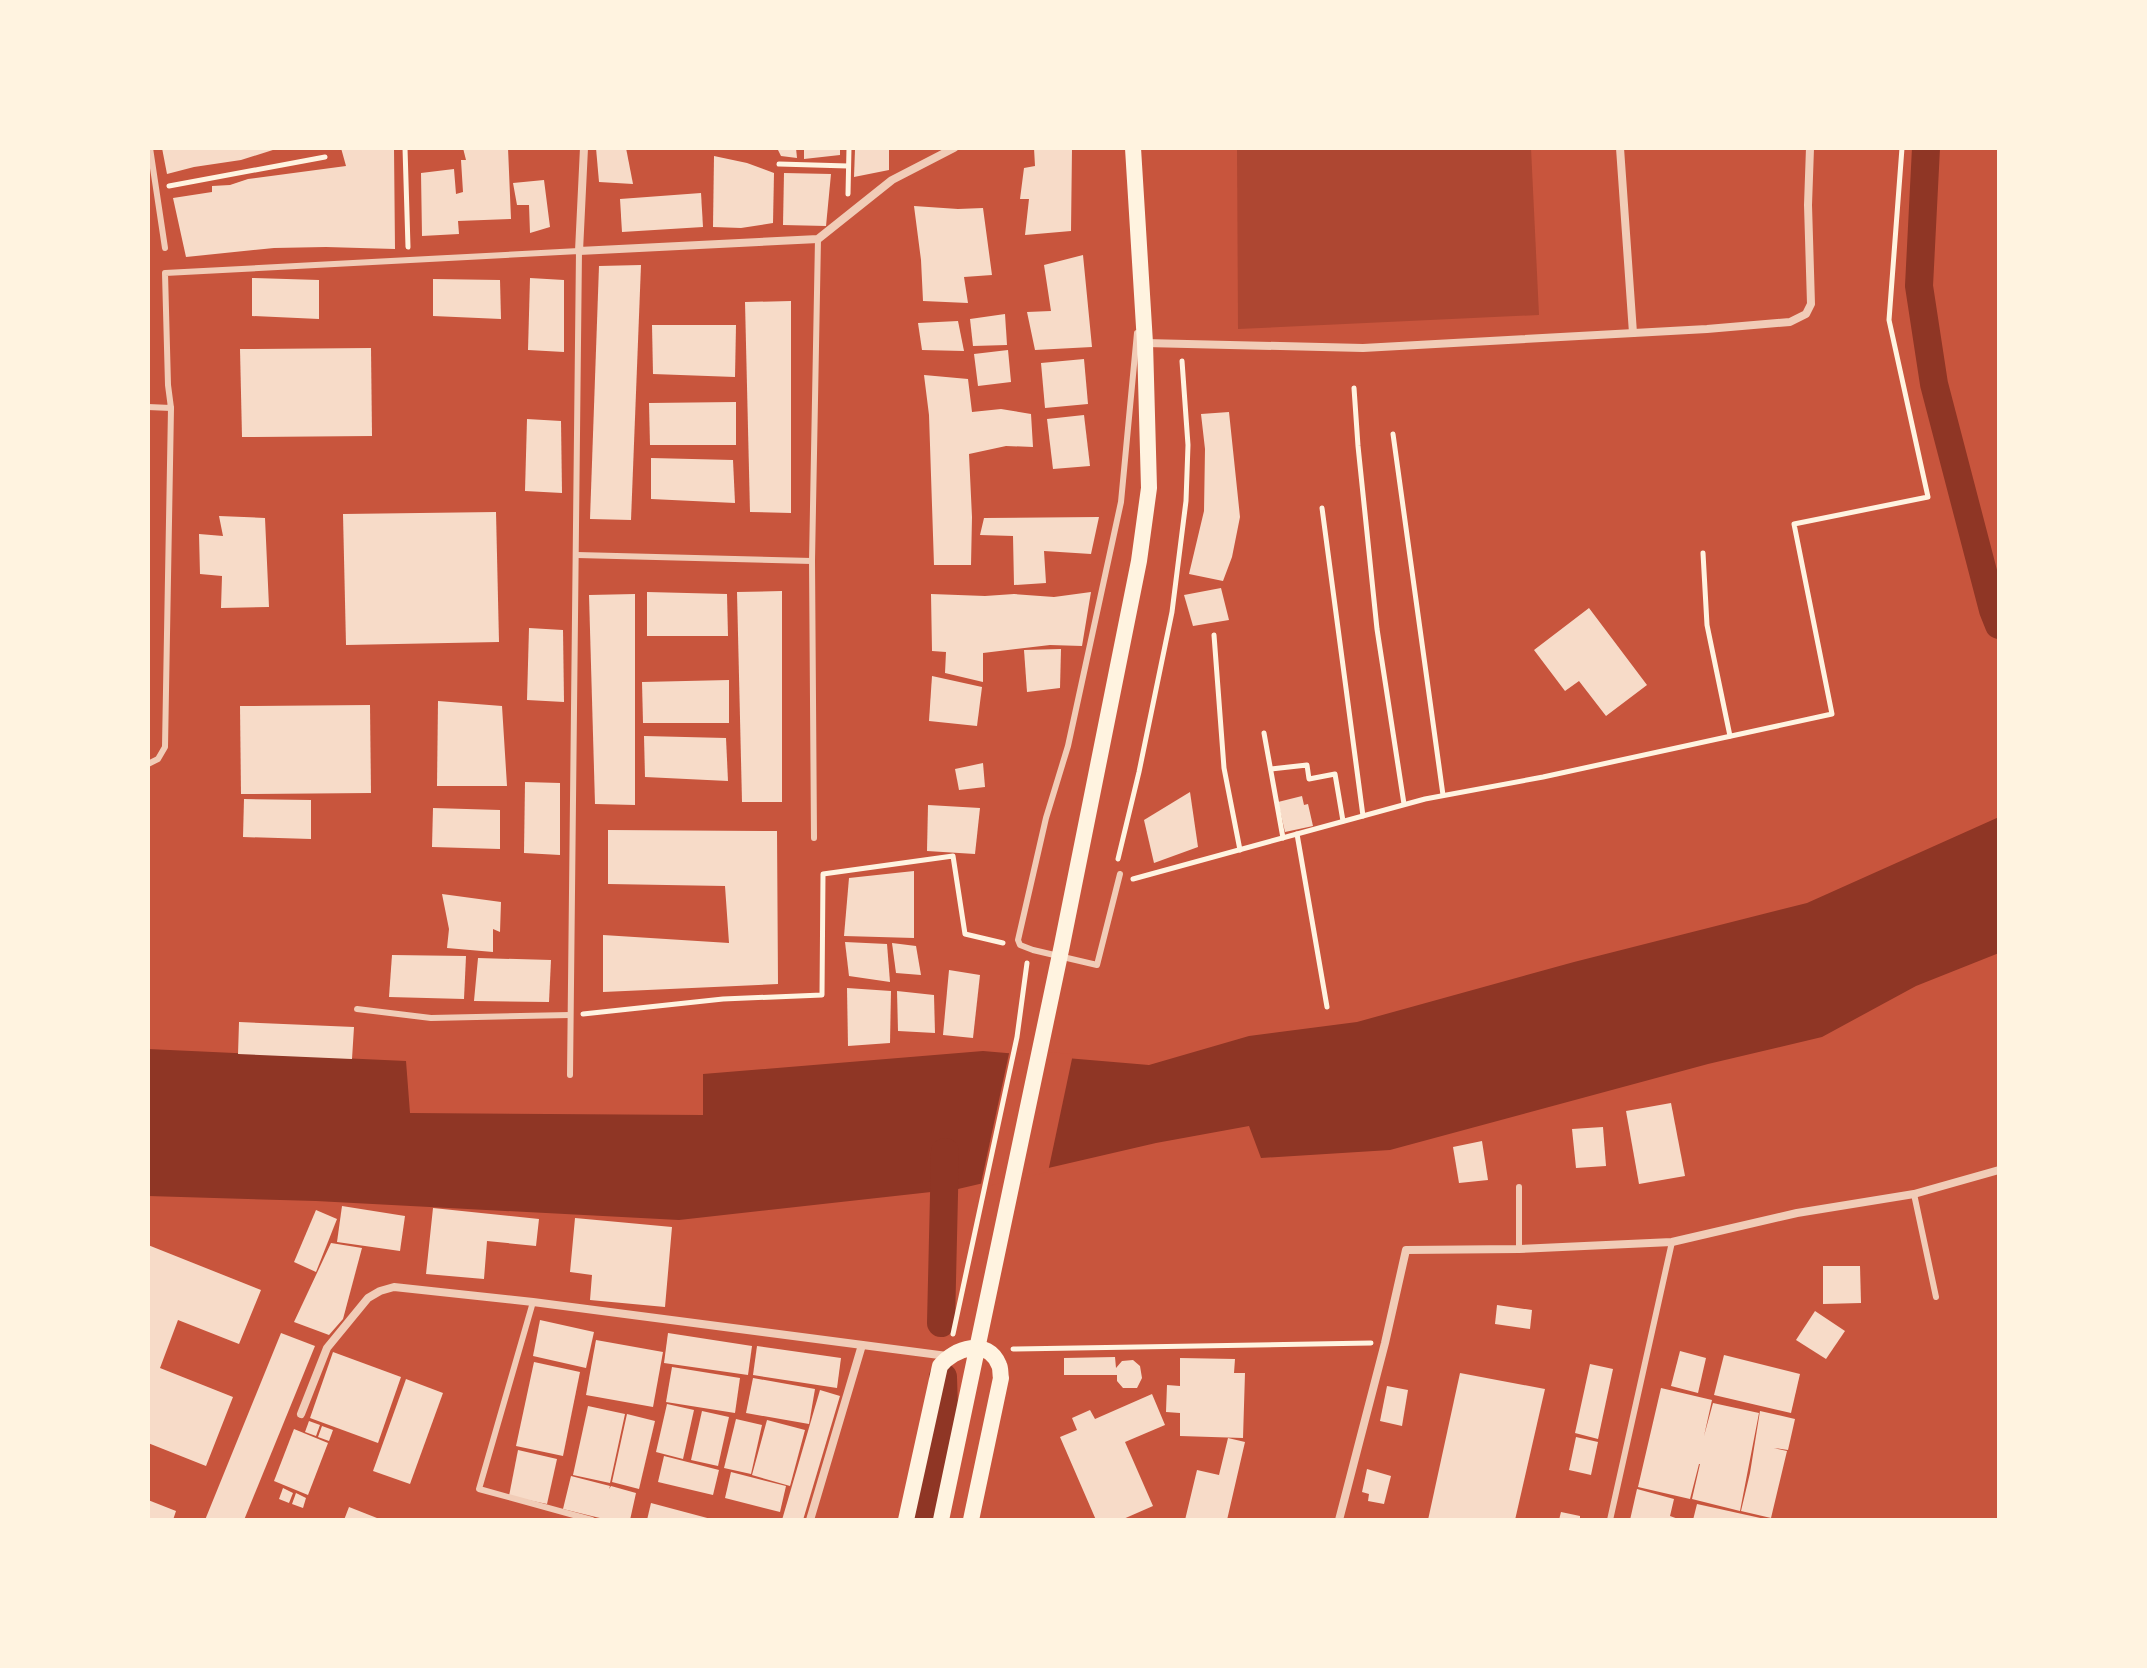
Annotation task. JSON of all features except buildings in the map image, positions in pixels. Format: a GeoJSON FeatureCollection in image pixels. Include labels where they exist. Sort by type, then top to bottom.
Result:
{"type":"FeatureCollection","features":[{"type":"Feature","properties":{"kind":"main road"},"geometry":{"type":"LineString","coordinates":[[941,1520],[1139,561],[1149,488],[1145,343],[1133,148]]}},
{"type":"Feature","properties":{"kind":"main road"},"geometry":{"type":"LineString","coordinates":[[906,1520],[940,1366],[947,1356],[958,1350],[975,1347],[990,1353],[999,1363],[1001,1378],[971,1520]]}},
{"type":"Feature","properties":{"kind":"street"},"geometry":{"type":"LineString","coordinates":[[584,148],[579,251],[818,239],[892,180],[954,148]]}},
{"type":"Feature","properties":{"kind":"street"},"geometry":{"type":"LineString","coordinates":[[1620,148],[1633,333]]}},
{"type":"Feature","properties":{"kind":"street"},"geometry":{"type":"LineString","coordinates":[[1145,343],[1363,348],[1790,322],[1806,314],[1811,304],[1810,148]]}},
{"type":"Feature","properties":{"kind":"street"},"geometry":{"type":"LineString","coordinates":[[1339,1520],[1406,1250],[1672,1242],[1797,1213],[1914,1194],[1999,1170]]}},
{"type":"Feature","properties":{"kind":"street"},"geometry":{"type":"LineString","coordinates":[[301,1414],[327,1348],[368,1298],[394,1287],[947,1356]]}},
{"type":"Feature","properties":{"kind":"street"},"geometry":{"type":"LineString","coordinates":[[810,1520],[862,1345]]}},
{"type":"Feature","properties":{"kind":"lane"},"geometry":{"type":"LineString","coordinates":[[150,148],[165,248]]}},
{"type":"Feature","properties":{"kind":"lane"},"geometry":{"type":"LineString","coordinates":[[814,838],[812,561],[818,239]]}},
{"type":"Feature","properties":{"kind":"lane"},"geometry":{"type":"LineString","coordinates":[[148,764],[158,759],[165,747],[168,675],[171,408],[165,273],[579,251],[570,1075]]}},
{"type":"Feature","properties":{"kind":"lane"},"geometry":{"type":"LineString","coordinates":[[1120,874],[1097,965],[1026,948],[1018,940],[1046,818],[1068,746],[1121,502],[1141,293]]}},
{"type":"Feature","properties":{"kind":"lane"},"geometry":{"type":"LineString","coordinates":[[148,407],[171,408]]}},
{"type":"Feature","properties":{"kind":"lane"},"geometry":{"type":"LineString","coordinates":[[577,555],[812,561]]}},
{"type":"Feature","properties":{"kind":"lane"},"geometry":{"type":"LineString","coordinates":[[357,1009],[431,1018],[570,1015]]}},
{"type":"Feature","properties":{"kind":"lane"},"geometry":{"type":"LineString","coordinates":[[1519,1187],[1519,1249]]}},
{"type":"Feature","properties":{"kind":"lane"},"geometry":{"type":"LineString","coordinates":[[1914,1194],[1936,1297]]}},
{"type":"Feature","properties":{"kind":"lane"},"geometry":{"type":"LineString","coordinates":[[1610,1520],[1672,1242]]}},
{"type":"Feature","properties":{"kind":"lane"},"geometry":{"type":"LineString","coordinates":[[533,1302],[479,1489],[592,1520]]}},
{"type":"Feature","properties":{"kind":"path"},"geometry":{"type":"LineString","coordinates":[[405,148],[409,260]]}},
{"type":"Feature","properties":{"kind":"path"},"geometry":{"type":"LineString","coordinates":[[847,215],[849,148]]}},
{"type":"Feature","properties":{"kind":"path"},"geometry":{"type":"LineString","coordinates":[[1181,344],[1188,445],[1186,501],[1172,612],[1139,772],[1118,853],[1117,867],[1125,879],[1143,877],[1404,804],[1832,714],[1794,524],[1928,497],[1889,320],[1902,148]]}},
{"type":"Feature","properties":{"kind":"path"},"geometry":{"type":"LineString","coordinates":[[156,188],[325,157]]}},
{"type":"Feature","properties":{"kind":"path"},"geometry":{"type":"LineString","coordinates":[[779,164],[848,166]]}},
{"type":"Feature","properties":{"kind":"path"},"geometry":{"type":"LineString","coordinates":[[1354,388],[1377,629],[1404,804]]}},
{"type":"Feature","properties":{"kind":"path"},"geometry":{"type":"LineString","coordinates":[[1393,434],[1443,795]]}},
{"type":"Feature","properties":{"kind":"path"},"geometry":{"type":"LineString","coordinates":[[1322,508],[1363,816]]}},
{"type":"Feature","properties":{"kind":"path"},"geometry":{"type":"LineString","coordinates":[[1703,553],[1707,625],[1730,736]]}},
{"type":"Feature","properties":{"kind":"path"},"geometry":{"type":"LineString","coordinates":[[1214,635],[1224,768],[1240,850]]}},
{"type":"Feature","properties":{"kind":"path"},"geometry":{"type":"LineString","coordinates":[[1264,733],[1283,838]]}},
{"type":"Feature","properties":{"kind":"path"},"geometry":{"type":"LineString","coordinates":[[1271,769],[1307,765],[1309,779],[1335,774],[1343,821]]}},
{"type":"Feature","properties":{"kind":"path"},"geometry":{"type":"LineString","coordinates":[[1297,834],[1327,1007]]}},
{"type":"Feature","properties":{"kind":"path"},"geometry":{"type":"LineString","coordinates":[[570,1015],[723,999],[822,995],[823,874],[953,856],[965,934],[1026,948],[1017,1037],[956,1324]]}},
{"type":"Feature","properties":{"kind":"path"},"geometry":{"type":"LineString","coordinates":[[990,1353],[1025,1348],[1385,1343]]}},
{"type":"Feature","properties":{"kind":"shaded area"},"geometry":{"type":"Polygon","coordinates":[[[1237,148],[1531,148],[1539,315],[1238,329],[1237,148]]]}},
{"type":"Feature","properties":{"kind":"shaded area"},"geometry":{"type":"Polygon","coordinates":[[[1999,817],[1999,953],[1916,986],[1822,1037],[1708,1064],[1390,1150],[1261,1158],[1249,1126],[1156,1143],[958,1189],[679,1220],[316,1201],[148,1196],[148,1049],[406,1061],[410,1113],[703,1115],[703,1074],[983,1051],[1149,1065],[1249,1036],[1357,1022],[1574,962],[1807,903],[1999,817]]]}},
{"type":"Feature","properties":{"kind":"pier"},"geometry":{"type":"Polygon","coordinates":[[[1010,1049],[1073,1054],[1048,1172],[980,1188],[1010,1049]]]}},
{"type":"Feature","properties":{"kind":"waterway"},"geometry":{"type":"LineString","coordinates":[[1926,148],[1919,286],[1934,384],[1999,625]]}},
{"type":"Feature","properties":{"kind":"waterway"},"geometry":{"type":"LineString","coordinates":[[941,1323],[945,1152]]}},
{"type":"Feature","properties":{"kind":"waterway"},"geometry":{"type":"LineString","coordinates":[[922,1520],[944,1409],[943,1377]]}}]}
